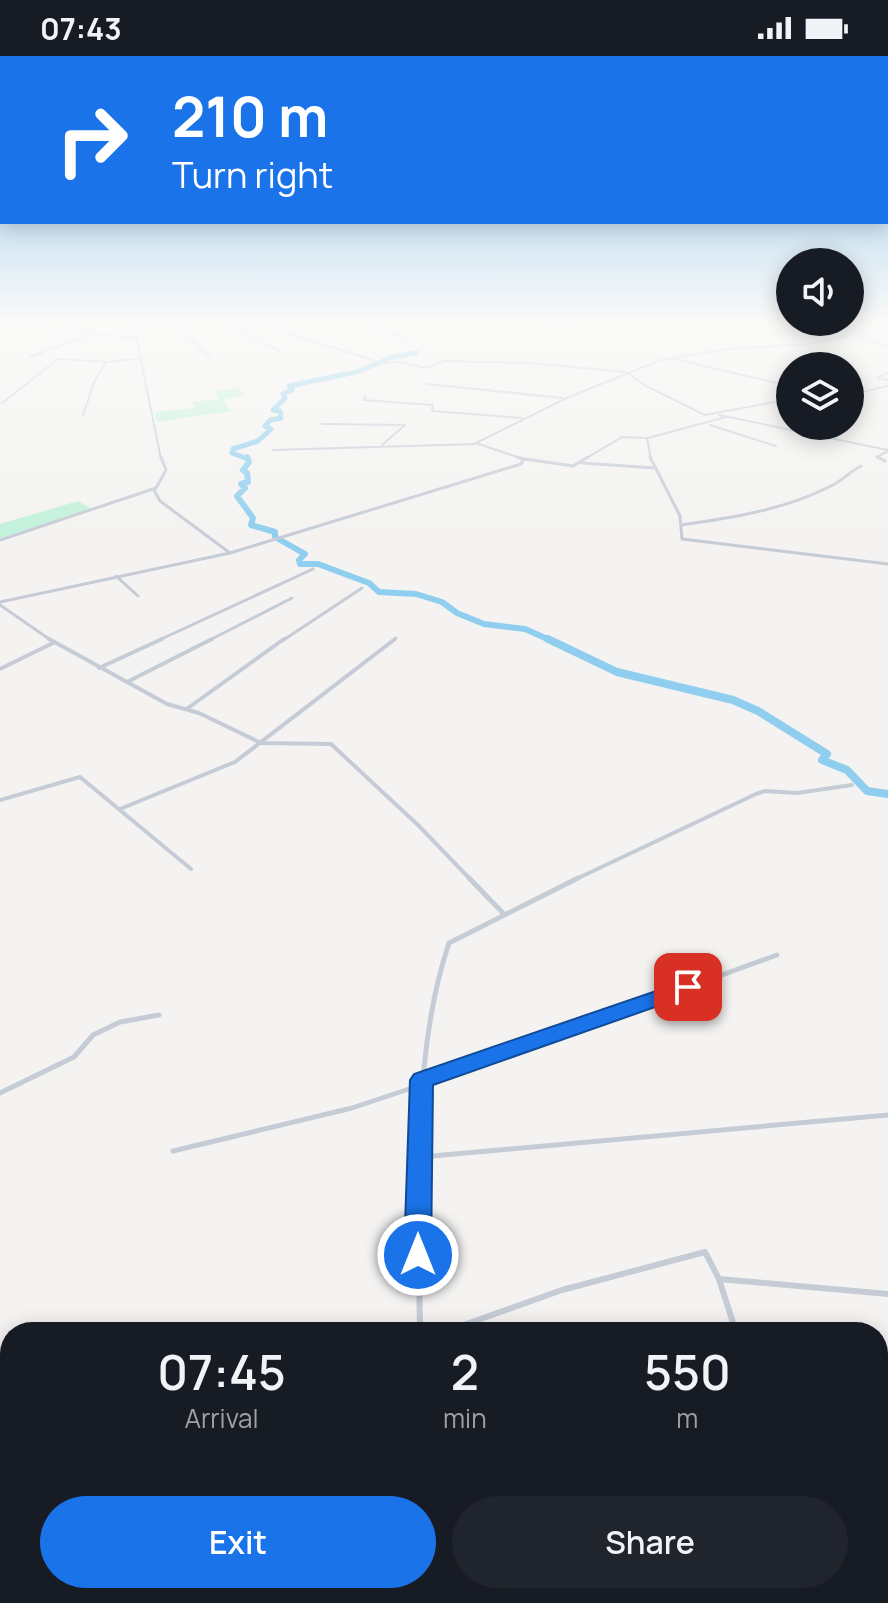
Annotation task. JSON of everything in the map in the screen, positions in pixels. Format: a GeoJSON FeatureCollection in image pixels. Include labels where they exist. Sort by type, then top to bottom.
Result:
{"type":"FeatureCollection","features":[{"type":"Feature","properties":{"kind":"street"},"geometry":{"type":"LineString","coordinates":[[83,415],[91,391]]}},
{"type":"Feature","properties":{"kind":"street"},"geometry":{"type":"LineString","coordinates":[[0,540],[154,490],[167,473],[159,453],[149,391]]}},
{"type":"Feature","properties":{"kind":"street"},"geometry":{"type":"LineString","coordinates":[[493,391],[566,399]]}},
{"type":"Feature","properties":{"kind":"street"},"geometry":{"type":"LineString","coordinates":[[475,444],[483,436],[586,391]]}},
{"type":"Feature","properties":{"kind":"street"},"geometry":{"type":"LineString","coordinates":[[656,391],[696,412],[798,429],[888,450]]}},
{"type":"Feature","properties":{"kind":"street"},"geometry":{"type":"LineString","coordinates":[[366,396],[363,400],[433,405],[432,411],[524,418]]}},
{"type":"Feature","properties":{"kind":"street"},"geometry":{"type":"LineString","coordinates":[[716,414],[776,402]]}},
{"type":"Feature","properties":{"kind":"street"},"geometry":{"type":"LineString","coordinates":[[581,464],[622,437],[647,438],[726,417]]}},
{"type":"Feature","properties":{"kind":"street"},"geometry":{"type":"LineString","coordinates":[[322,424],[405,425],[381,447]]}},
{"type":"Feature","properties":{"kind":"street"},"geometry":{"type":"LineString","coordinates":[[707,424],[776,446]]}},
{"type":"Feature","properties":{"kind":"street"},"geometry":{"type":"LineString","coordinates":[[647,438],[655,468],[678,509],[680,537],[888,564]]}},
{"type":"Feature","properties":{"kind":"street"},"geometry":{"type":"LineString","coordinates":[[273,450],[475,444],[524,459],[565,467],[581,464],[655,468]]}},
{"type":"Feature","properties":{"kind":"street"},"geometry":{"type":"LineString","coordinates":[[885,461],[877,457],[888,450]]}},
{"type":"Feature","properties":{"kind":"street"},"geometry":{"type":"LineString","coordinates":[[0,603],[230,553],[518,465],[525,462],[524,459]]}},
{"type":"Feature","properties":{"kind":"street"},"geometry":{"type":"LineString","coordinates":[[681,525],[738,516],[801,498],[831,486],[861,466]]}},
{"type":"Feature","properties":{"kind":"street"},"geometry":{"type":"LineString","coordinates":[[154,490],[160,501],[230,553]]}},
{"type":"Feature","properties":{"kind":"street"},"geometry":{"type":"LineString","coordinates":[[99,668],[313,569]]}},
{"type":"Feature","properties":{"kind":"street"},"geometry":{"type":"LineString","coordinates":[[116,576],[138,596]]}},
{"type":"Feature","properties":{"kind":"street"},"geometry":{"type":"LineString","coordinates":[[186,709],[292,633],[362,588]]}},
{"type":"Feature","properties":{"kind":"street"},"geometry":{"type":"LineString","coordinates":[[127,682],[292,598]]}},
{"type":"Feature","properties":{"kind":"street"},"geometry":{"type":"LineString","coordinates":[[0,603],[53,643],[167,704],[186,709],[261,743],[317,741],[331,744],[419,826],[503,913]]}},
{"type":"Feature","properties":{"kind":"street"},"geometry":{"type":"LineString","coordinates":[[120,809],[220,770],[261,743],[396,638]]}},
{"type":"Feature","properties":{"kind":"street"},"geometry":{"type":"LineString","coordinates":[[0,669],[53,643]]}},
{"type":"Feature","properties":{"kind":"street"},"geometry":{"type":"LineString","coordinates":[[0,800],[75,776],[85,780],[191,869]]}},
{"type":"Feature","properties":{"kind":"street"},"geometry":{"type":"LineString","coordinates":[[420,1322],[417,1230],[422,1082],[446,949],[454,939],[756,794],[765,791],[797,793],[852,785]]}},
{"type":"Feature","properties":{"kind":"street"},"geometry":{"type":"LineString","coordinates":[[173,1151],[352,1108],[777,955]]}},
{"type":"Feature","properties":{"kind":"street"},"geometry":{"type":"LineString","coordinates":[[0,1093],[74,1057],[93,1035],[120,1022],[159,1015]]}},
{"type":"Feature","properties":{"kind":"street"},"geometry":{"type":"LineString","coordinates":[[421,1157],[888,1115]]}},
{"type":"Feature","properties":{"kind":"street"},"geometry":{"type":"LineString","coordinates":[[472,1322],[562,1290],[705,1252],[719,1279],[733,1322]]}},
{"type":"Feature","properties":{"kind":"street"},"geometry":{"type":"LineString","coordinates":[[719,1279],[888,1294]]}},
{"type":"Feature","properties":{"kind":"green space"},"geometry":{"type":"Polygon","coordinates":[[[214,391],[241,391],[245,395],[223,400],[231,411],[157,422],[155,412],[195,408],[192,402],[219,399],[214,391]]]}},
{"type":"Feature","properties":{"kind":"green space"},"geometry":{"type":"Polygon","coordinates":[[[78,501],[92,509],[0,538],[0,524],[78,501]]]}},
{"type":"Feature","properties":{"kind":"waterway"},"geometry":{"type":"LineString","coordinates":[[248,459],[232,453],[233,449],[258,441],[271,429],[265,426],[270,420],[281,418],[280,411],[273,410],[285,398],[283,394],[289,391]]}},
{"type":"Feature","properties":{"kind":"waterway"},"geometry":{"type":"LineString","coordinates":[[248,459],[243,470],[247,473],[248,482],[241,484],[245,488],[237,496],[253,518],[251,525],[275,532],[275,537],[305,554],[299,560],[300,564],[318,564],[369,583],[379,592],[416,594],[442,602],[457,613],[484,624],[525,629],[552,641]]}},
{"type":"Feature","properties":{"kind":"waterway"},"geometry":{"type":"LineString","coordinates":[[548,639],[617,672],[733,700],[758,711],[827,754],[822,760],[847,770],[867,791],[888,794]]}},
{"type":"Feature","properties":{"kind":"route"},"geometry":{"type":"LineString","coordinates":[[418,1255],[422,1080],[493,1058],[688,987]]}}]}
